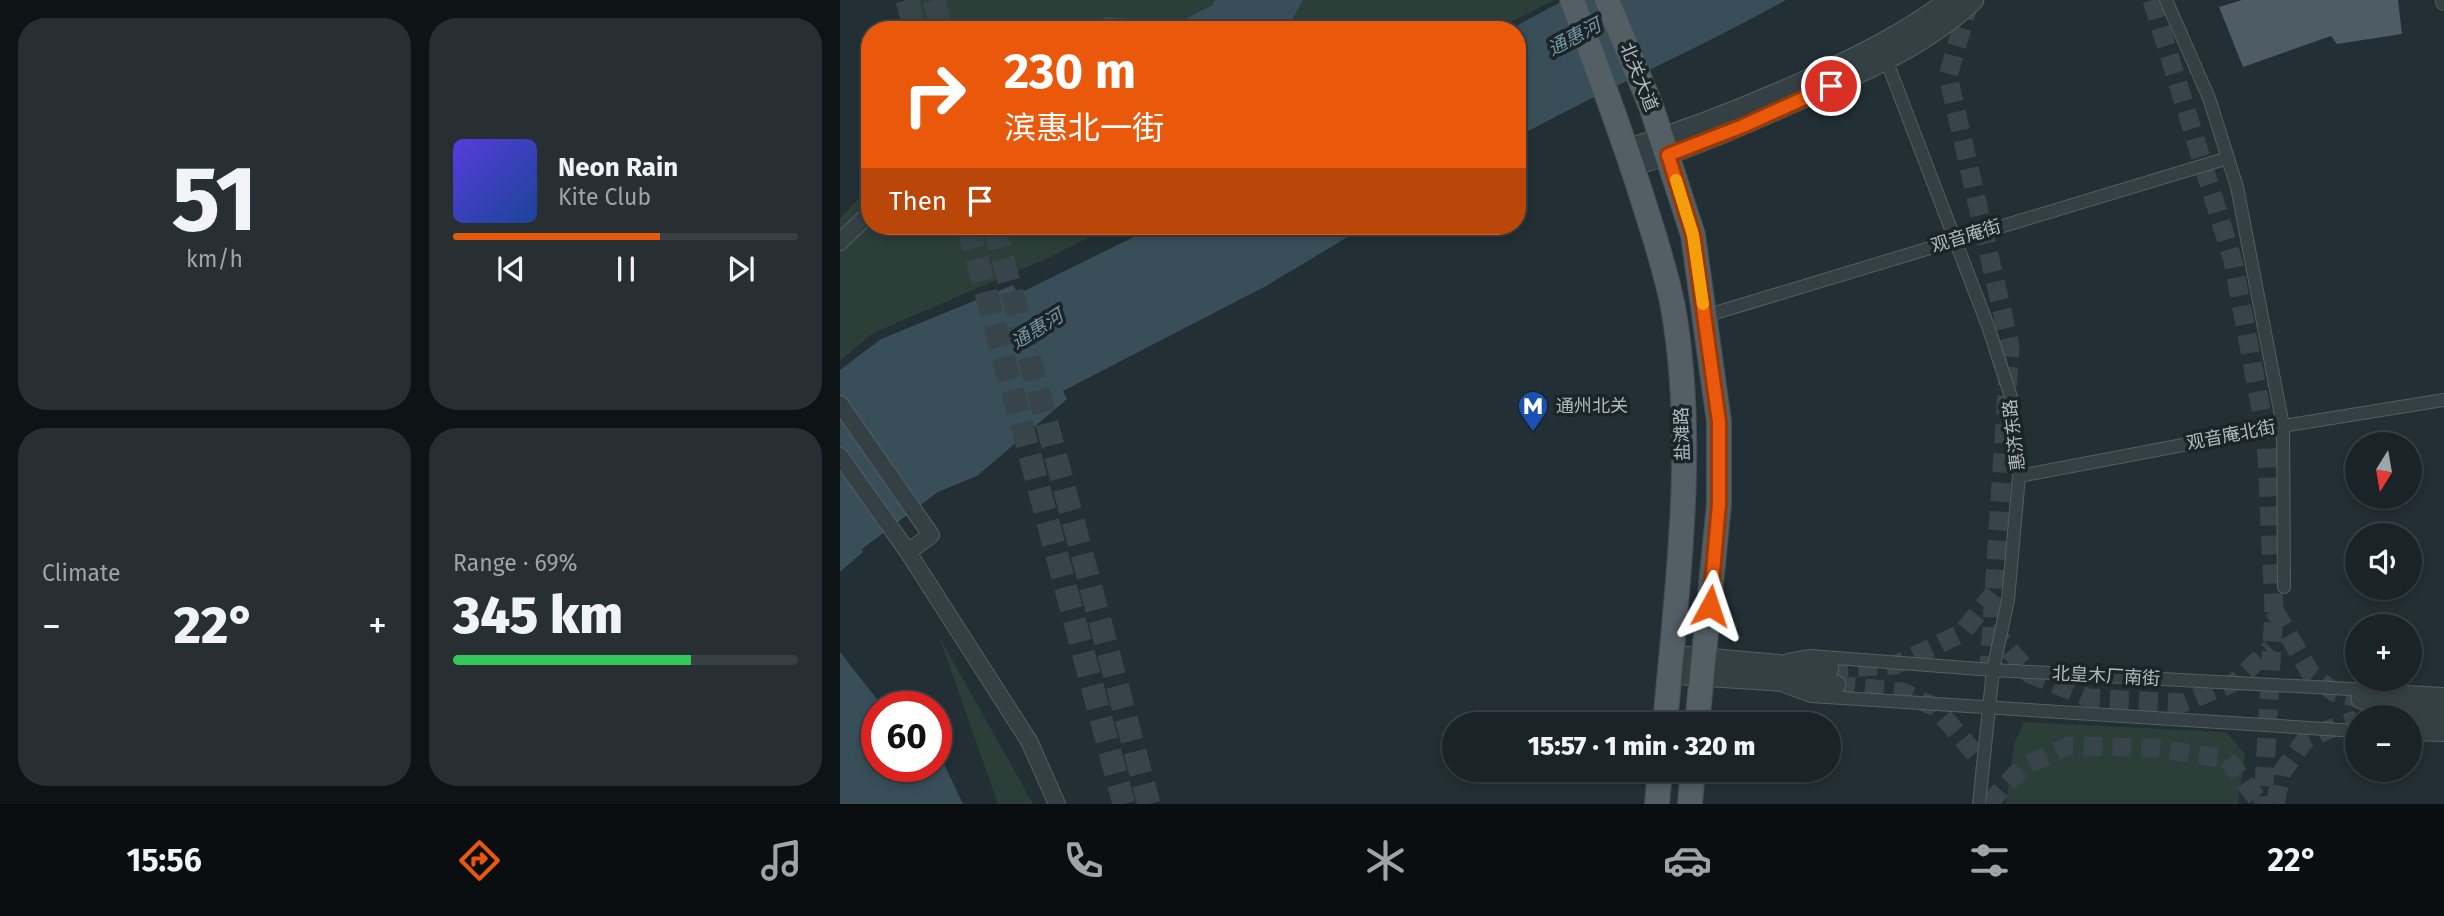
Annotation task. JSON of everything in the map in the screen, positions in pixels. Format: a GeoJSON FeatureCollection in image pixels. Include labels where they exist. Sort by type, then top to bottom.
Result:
{"type":"FeatureCollection","features":[{"type":"Feature","properties":{"kind":"main road","name":"北关大道"},"geometry":{"type":"LineString","coordinates":[[1572,0],[1630,158]]}},
{"type":"Feature","properties":{"kind":"main road","name":"北关大道"},"geometry":{"type":"LineString","coordinates":[[1607,0],[1665,147]]}},
{"type":"Feature","properties":{"kind":"main road","name":"盐滩路"},"geometry":{"type":"LineString","coordinates":[[1665,147],[1693,235],[1719,422],[1720,482],[1699,712]]}},
{"type":"Feature","properties":{"kind":"main road","name":"盐滩路"},"geometry":{"type":"LineString","coordinates":[[1630,158],[1658,245],[1673,307],[1680,379],[1684,513],[1666,712]]}},
{"type":"Feature","properties":{"kind":"main road"},"geometry":{"type":"LineString","coordinates":[[1657,804],[1659,782]]}},
{"type":"Feature","properties":{"kind":"main road"},"geometry":{"type":"LineString","coordinates":[[1690,804],[1692,782]]}},
{"type":"Feature","properties":{"kind":"street"},"geometry":{"type":"LineString","coordinates":[[1884,52],[1909,28],[1949,0]]}},
{"type":"Feature","properties":{"kind":"street"},"geometry":{"type":"LineString","coordinates":[[1630,158],[1743,126],[1884,52],[1919,41],[1974,0]]}},
{"type":"Feature","properties":{"kind":"street"},"geometry":{"type":"LineString","coordinates":[[2166,0],[2209,98],[2237,187],[2283,425],[2284,587]]}},
{"type":"Feature","properties":{"kind":"street","name":"惠济东路"},"geometry":{"type":"LineString","coordinates":[[1884,52],[1988,326],[2012,400],[2020,476],[2008,600],[1993,670],[1979,804]]}},
{"type":"Feature","properties":{"kind":"street","name":"观音庵街"},"geometry":{"type":"LineString","coordinates":[[1705,316],[2228,158]]}},
{"type":"Feature","properties":{"kind":"street"},"geometry":{"type":"LineString","coordinates":[[840,242],[861,222]]}},
{"type":"Feature","properties":{"kind":"street","name":"观音庵北街"},"geometry":{"type":"LineString","coordinates":[[2020,476],[2283,425],[2444,400]]}},
{"type":"Feature","properties":{"kind":"street"},"geometry":{"type":"LineString","coordinates":[[840,404],[931,535],[908,552]]}},
{"type":"Feature","properties":{"kind":"street"},"geometry":{"type":"LineString","coordinates":[[840,456],[908,552],[1029,741],[1057,804]]}},
{"type":"Feature","properties":{"kind":"street","name":"北皇木厂南街"},"geometry":{"type":"LineString","coordinates":[[1768,672],[1810,656],[1993,670],[2444,694]]}},
{"type":"Feature","properties":{"kind":"street","name":"北皇木厂南街"},"geometry":{"type":"LineString","coordinates":[[1670,664],[1833,677]]}},
{"type":"Feature","properties":{"kind":"street","name":"北皇木厂南街"},"geometry":{"type":"LineString","coordinates":[[1768,672],[1811,696],[2345,729]]}},
{"type":"Feature","properties":{"kind":"street"},"geometry":{"type":"LineString","coordinates":[[2361,699],[2444,707]]}},
{"type":"Feature","properties":{"kind":"street"},"geometry":{"type":"LineString","coordinates":[[2422,722],[2444,723]]}},
{"type":"Feature","properties":{"kind":"street"},"geometry":{"type":"LineString","coordinates":[[2422,734],[2444,735]]}},
{"type":"Feature","properties":{"kind":"green space"},"geometry":{"type":"Polygon","coordinates":[[[904,0],[1554,0],[1513,21],[900,21],[904,0]]]}},
{"type":"Feature","properties":{"kind":"green space"},"geometry":{"type":"Polygon","coordinates":[[[861,196],[861,235],[1093,235],[1048,258],[873,333],[840,361],[840,218],[861,196]]]}},
{"type":"Feature","properties":{"kind":"green space"},"geometry":{"type":"Polygon","coordinates":[[[939,636],[1033,804],[998,804],[939,636]]]}},
{"type":"Feature","properties":{"kind":"green space"},"geometry":{"type":"Polygon","coordinates":[[[2024,722],[2226,732],[2245,754],[2238,804],[2006,804],[2014,744],[2024,722]]]}},
{"type":"Feature","properties":{"kind":"water"},"geometry":{"type":"Polygon","coordinates":[[[1215,0],[1303,0],[1291,21],[1181,21],[1213,5],[1215,0]]]}},
{"type":"Feature","properties":{"kind":"water","name":"通惠河"},"geometry":{"type":"Polygon","coordinates":[[[1564,0],[1786,0],[1526,132],[1526,21],[1564,0]]]}},
{"type":"Feature","properties":{"kind":"water"},"geometry":{"type":"Polygon","coordinates":[[[1105,17],[1164,21],[1097,21],[1105,17]]]}},
{"type":"Feature","properties":{"kind":"water","name":"通惠河"},"geometry":{"type":"Polygon","coordinates":[[[1138,235],[1351,235],[1266,286],[1063,391],[1067,399],[977,476],[938,492],[862,549],[863,552],[840,572],[840,370],[881,339],[1013,285],[1018,294],[1138,235]]]}},
{"type":"Feature","properties":{"kind":"water"},"geometry":{"type":"Polygon","coordinates":[[[840,652],[870,691],[861,691],[861,782],[952,781],[963,804],[840,804],[840,652]]]}},
{"type":"Feature","properties":{"kind":"building"},"geometry":{"type":"Polygon","coordinates":[[[2242,0],[2398,0],[2402,34],[2337,44],[2331,36],[2243,67],[2219,7],[2242,0]]]}},
{"type":"Feature","properties":{"kind":"tunnel"},"geometry":{"type":"LineString","coordinates":[[907,0],[913,21]]}},
{"type":"Feature","properties":{"kind":"tunnel"},"geometry":{"type":"LineString","coordinates":[[934,0],[940,21]]}},
{"type":"Feature","properties":{"kind":"tunnel"},"geometry":{"type":"LineString","coordinates":[[1970,0],[1948,76],[2010,346],[1988,684]]}},
{"type":"Feature","properties":{"kind":"tunnel"},"geometry":{"type":"LineString","coordinates":[[2152,0],[2233,261],[2266,436],[2274,610],[2263,804]]}},
{"type":"Feature","properties":{"kind":"tunnel"},"geometry":{"type":"LineString","coordinates":[[970,235],[1124,804]]}},
{"type":"Feature","properties":{"kind":"tunnel"},"geometry":{"type":"LineString","coordinates":[[996,235],[1149,804]]}},
{"type":"Feature","properties":{"kind":"tunnel"},"geometry":{"type":"LineString","coordinates":[[1829,669],[1895,665],[1962,633],[1994,593]]}},
{"type":"Feature","properties":{"kind":"tunnel"},"geometry":{"type":"LineString","coordinates":[[2274,610],[2311,674],[2334,692],[2361,699]]}},
{"type":"Feature","properties":{"kind":"tunnel"},"geometry":{"type":"LineString","coordinates":[[1991,628],[2030,674],[2089,698],[2183,703],[2235,682],[2271,648]]}},
{"type":"Feature","properties":{"kind":"tunnel"},"geometry":{"type":"LineString","coordinates":[[1836,685],[1902,692],[1935,707],[1983,763]]}},
{"type":"Feature","properties":{"kind":"tunnel"},"geometry":{"type":"LineString","coordinates":[[2275,804],[2282,772],[2305,740],[2345,723]]}},
{"type":"Feature","properties":{"kind":"tunnel"},"geometry":{"type":"LineString","coordinates":[[1988,804],[2023,767],[2068,746],[2154,748],[2227,759],[2261,804]]}},
{"type":"Feature","properties":{"kind":"slow traffic"},"geometry":{"type":"LineString","coordinates":[[1676,180],[1693,235],[1703,304]]}},
{"type":"Feature","properties":{"kind":"place","name":"通州北关"},"geometry":{"type":"Point","coordinates":[1533,433]}},
{"type":"Feature","properties":{"kind":"route"},"geometry":{"type":"LineString","coordinates":[[1710,606],[1719,504],[1719,422],[1693,235],[1668,155],[1743,126],[1831,86]]}}]}
